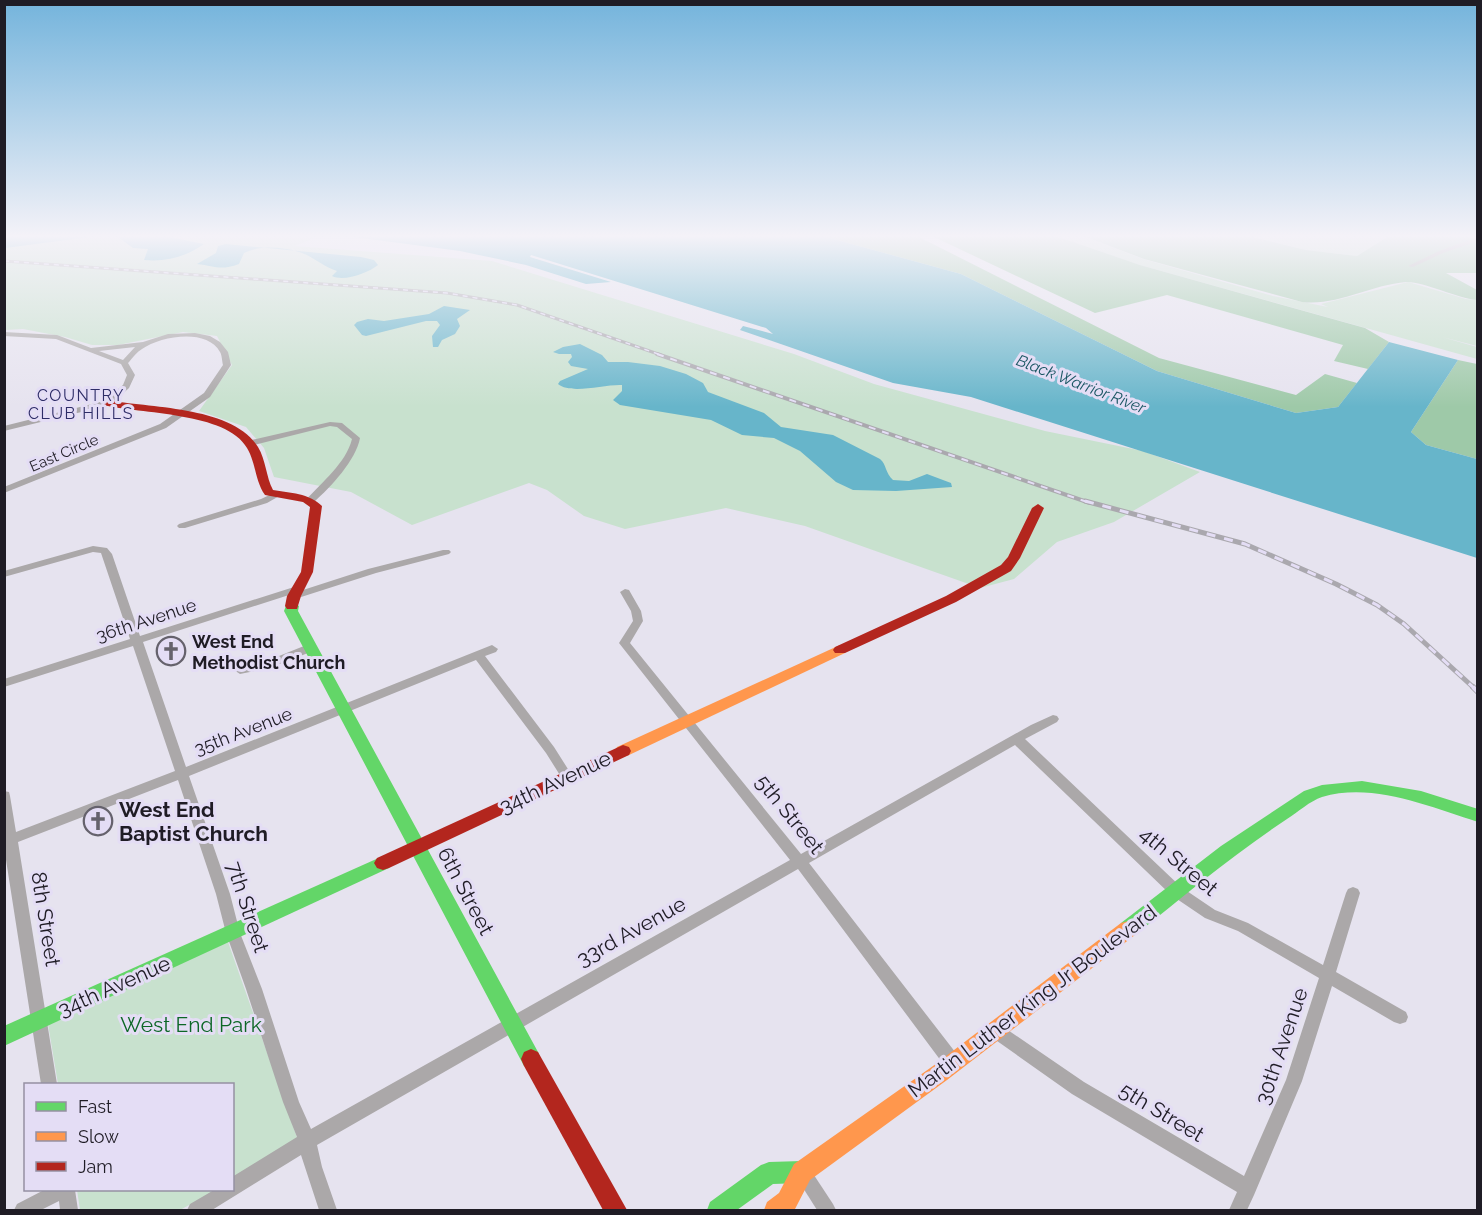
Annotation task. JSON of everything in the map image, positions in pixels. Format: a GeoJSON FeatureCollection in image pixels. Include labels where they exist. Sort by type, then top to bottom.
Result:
{"type":"FeatureCollection","features":[{"type":"Feature","properties":{"kind":"street"},"geometry":{"type":"LineString","coordinates":[[4,334],[51,336],[92,349],[124,363],[131,371],[131,378],[126,386],[107,403]]}},
{"type":"Feature","properties":{"kind":"street","name":"East Circle"},"geometry":{"type":"LineString","coordinates":[[4,490],[44,476],[81,458],[139,438],[182,415],[207,396],[227,369],[224,350],[217,341],[203,336],[172,336],[147,343],[135,350],[124,363]]}},
{"type":"Feature","properties":{"kind":"street"},"geometry":{"type":"LineString","coordinates":[[92,349],[147,343]]}},
{"type":"Feature","properties":{"kind":"street"},"geometry":{"type":"LineString","coordinates":[[4,429],[107,403],[203,418],[232,430],[250,444],[263,484],[269,493],[311,500],[316,506],[317,512],[307,572],[296,593]]}},
{"type":"Feature","properties":{"kind":"street"},"geometry":{"type":"LineString","coordinates":[[250,444],[330,424],[339,425],[356,438],[357,442],[351,451],[326,485],[311,500]]}},
{"type":"Feature","properties":{"kind":"street"},"geometry":{"type":"LineString","coordinates":[[182,526],[264,501],[276,495]]}},
{"type":"Feature","properties":{"kind":"street","name":"34th Avenue"},"geometry":{"type":"LineString","coordinates":[[4,1036],[232,933],[916,616],[995,576],[1014,558],[1038,508]]}},
{"type":"Feature","properties":{"kind":"street","name":"7th Street"},"geometry":{"type":"LineString","coordinates":[[4,574],[81,552],[104,549],[223,894],[232,933],[307,1142],[327,1210]]}},
{"type":"Feature","properties":{"kind":"street","name":"36th Avenue"},"geometry":{"type":"LineString","coordinates":[[4,683],[136,640],[372,571],[446,552]]}},
{"type":"Feature","properties":{"kind":"street","name":"5th Street"},"geometry":{"type":"LineString","coordinates":[[625,592],[636,611],[638,621],[624,643],[800,862],[953,1064]]}},
{"type":"Feature","properties":{"kind":"street","name":"6th Street"},"geometry":{"type":"LineString","coordinates":[[296,593],[291,611],[309,648],[512,1024],[616,1210]]}},
{"type":"Feature","properties":{"kind":"street"},"geometry":{"type":"LineString","coordinates":[[240,670],[266,665],[309,648]]}},
{"type":"Feature","properties":{"kind":"street","name":"35th Avenue"},"geometry":{"type":"LineString","coordinates":[[8,841],[344,710],[492,649]]}},
{"type":"Feature","properties":{"kind":"street"},"geometry":{"type":"LineString","coordinates":[[478,654],[550,750],[567,777]]}},
{"type":"Feature","properties":{"kind":"street","name":"33rd Avenue"},"geometry":{"type":"LineString","coordinates":[[234,1187],[307,1142],[512,1024],[1053,719]]}},
{"type":"Feature","properties":{"kind":"street","name":"4th Street"},"geometry":{"type":"LineString","coordinates":[[1017,739],[1176,891],[1210,914],[1243,927],[1400,1017]]}},
{"type":"Feature","properties":{"kind":"street","name":"Martin Luther King Jr Boulevard"},"geometry":{"type":"LineString","coordinates":[[775,1210],[787,1201],[801,1172],[953,1064],[1261,827],[1320,791],[1363,787],[1384,789],[1431,799],[1478,816]]}},
{"type":"Feature","properties":{"kind":"street","name":"8th Street"},"geometry":{"type":"LineString","coordinates":[[4,796],[8,841],[49,1083]]}},
{"type":"Feature","properties":{"kind":"street","name":"30th Avenue"},"geometry":{"type":"LineString","coordinates":[[1238,1210],[1294,1081],[1353,892]]}},
{"type":"Feature","properties":{"kind":"street","name":"5th Street"},"geometry":{"type":"LineString","coordinates":[[996,1031],[1078,1088],[1248,1189]]}},
{"type":"Feature","properties":{"kind":"street"},"geometry":{"type":"LineString","coordinates":[[718,1210],[769,1173],[801,1172],[827,1210]]}},
{"type":"Feature","properties":{"kind":"street"},"geometry":{"type":"LineString","coordinates":[[23,1210],[62,1191]]}},
{"type":"Feature","properties":{"kind":"street"},"geometry":{"type":"LineString","coordinates":[[64,1191],[69,1210]]}},
{"type":"Feature","properties":{"kind":"street","name":"33rd Avenue"},"geometry":{"type":"LineString","coordinates":[[195,1210],[228,1191]]}},
{"type":"Feature","properties":{"kind":"green space"},"geometry":{"type":"Polygon","coordinates":[[[5,294],[598,294],[794,354],[874,384],[1045,431],[1143,451],[1200,472],[1114,522],[1057,542],[1014,579],[980,588],[805,526],[726,508],[625,529],[584,516],[547,490],[529,483],[412,525],[351,492],[274,477],[264,448],[246,427],[199,411],[232,365],[217,336],[183,332],[118,345],[92,345],[23,329],[5,330],[5,294]]]}},
{"type":"Feature","properties":{"kind":"green space"},"geometry":{"type":"Polygon","coordinates":[[[1001,294],[1031,294],[1159,358],[1296,395],[1325,374],[1357,383],[1338,407],[1296,413],[1157,371],[1001,294]]]}},
{"type":"Feature","properties":{"kind":"green space"},"geometry":{"type":"Polygon","coordinates":[[[1054,294],[1242,294],[1365,328],[1389,342],[1368,369],[1334,361],[1343,345],[1167,295],[1095,313],[1054,294]]]}},
{"type":"Feature","properties":{"kind":"green space"},"geometry":{"type":"Polygon","coordinates":[[[1243,294],[1265,294],[1328,307],[1321,304],[1362,294],[1448,294],[1477,300],[1477,346],[1442,337],[1477,347],[1477,359],[1243,294]]]}},
{"type":"Feature","properties":{"kind":"green space"},"geometry":{"type":"Polygon","coordinates":[[[1272,294],[1356,294],[1328,301],[1302,302],[1272,294]]]}},
{"type":"Feature","properties":{"kind":"green space"},"geometry":{"type":"Polygon","coordinates":[[[1453,294],[1477,294],[1477,300],[1453,294]]]}},
{"type":"Feature","properties":{"kind":"green space"},"geometry":{"type":"Polygon","coordinates":[[[1458,360],[1477,364],[1477,459],[1426,445],[1411,432],[1458,360]]]}},
{"type":"Feature","properties":{"kind":"green space","name":"West End Park"},"geometry":{"type":"Polygon","coordinates":[[[228,942],[299,1143],[234,1180],[234,1083],[58,1083],[48,1024],[228,942]]]}},
{"type":"Feature","properties":{"kind":"green space"},"geometry":{"type":"Polygon","coordinates":[[[77,1191],[215,1191],[180,1210],[80,1210],[77,1191]]]}},
{"type":"Feature","properties":{"kind":"water","name":"Black Warrior River"},"geometry":{"type":"Polygon","coordinates":[[[656,294],[1001,294],[1157,371],[1296,413],[1338,407],[1389,342],[1458,360],[1411,432],[1426,445],[1477,459],[1477,558],[971,397],[893,383],[740,330],[743,326],[773,334],[766,328],[656,294]]]}},
{"type":"Feature","properties":{"kind":"water"},"geometry":{"type":"Polygon","coordinates":[[[444,306],[470,310],[457,319],[460,326],[455,334],[442,340],[438,347],[433,347],[432,336],[440,325],[437,321],[426,321],[366,336],[362,335],[354,325],[368,319],[384,321],[429,314],[444,306]]]}},
{"type":"Feature","properties":{"kind":"water"},"geometry":{"type":"Polygon","coordinates":[[[580,344],[602,355],[608,362],[660,366],[686,374],[703,383],[708,392],[764,413],[781,427],[833,435],[880,459],[893,480],[909,481],[927,474],[951,483],[952,487],[896,491],[853,490],[836,482],[800,451],[774,438],[742,435],[711,420],[620,405],[613,400],[622,391],[622,385],[579,389],[564,387],[558,384],[560,381],[588,369],[571,366],[568,362],[572,357],[571,354],[553,352],[563,347],[580,344]]]}},
{"type":"Feature","properties":{"kind":"railway"},"geometry":{"type":"LineString","coordinates":[[451,294],[517,305],[661,355]]}},
{"type":"Feature","properties":{"kind":"railway"},"geometry":{"type":"LineString","coordinates":[[657,354],[1090,503]]}},
{"type":"Feature","properties":{"kind":"railway"},"geometry":{"type":"LineString","coordinates":[[1085,501],[1245,544],[1336,584],[1377,605],[1404,624],[1474,688]]}},
{"type":"Feature","properties":{"kind":"railway"},"geometry":{"type":"LineString","coordinates":[[1474,688],[1478,692]]}},
{"type":"Feature","properties":{"kind":"traffic: fast"},"geometry":{"type":"LineString","coordinates":[[292,606],[291,611],[531,1059]]}},
{"type":"Feature","properties":{"kind":"traffic: fast"},"geometry":{"type":"LineString","coordinates":[[1128,929],[1248,837],[1318,792],[1362,787],[1382,789],[1421,797],[1478,816]]}},
{"type":"Feature","properties":{"kind":"traffic: fast"},"geometry":{"type":"LineString","coordinates":[[4,1036],[383,863]]}},
{"type":"Feature","properties":{"kind":"traffic: fast"},"geometry":{"type":"LineString","coordinates":[[718,1210],[769,1173],[802,1172]]}},
{"type":"Feature","properties":{"kind":"traffic: slow"},"geometry":{"type":"LineString","coordinates":[[623,751],[840,650]]}},
{"type":"Feature","properties":{"kind":"traffic: slow"},"geometry":{"type":"LineString","coordinates":[[775,1210],[787,1201],[802,1172],[940,1073],[1128,929]]}},
{"type":"Feature","properties":{"kind":"traffic: jam"},"geometry":{"type":"LineString","coordinates":[[107,403],[202,417],[220,423],[236,431],[249,442],[256,454],[263,481],[269,493],[306,499],[316,506],[307,572],[294,596],[292,606]]}},
{"type":"Feature","properties":{"kind":"traffic: jam"},"geometry":{"type":"LineString","coordinates":[[840,650],[951,599],[1006,568],[1014,558],[1038,508]]}},
{"type":"Feature","properties":{"kind":"traffic: jam"},"geometry":{"type":"LineString","coordinates":[[383,863],[623,751]]}},
{"type":"Feature","properties":{"kind":"traffic: jam"},"geometry":{"type":"LineString","coordinates":[[531,1059],[616,1210]]}},
{"type":"Feature","properties":{"kind":"place","name":"West End Methodist Church"},"geometry":{"type":"Point","coordinates":[171,651]}},
{"type":"Feature","properties":{"kind":"place","name":"West End Baptist Church"},"geometry":{"type":"Point","coordinates":[98,821]}},
{"type":"Feature","properties":{"kind":"district","name":"COUNTRY CLUB HILLS"},"geometry":{"type":"Point","coordinates":[81,404]}}]}
